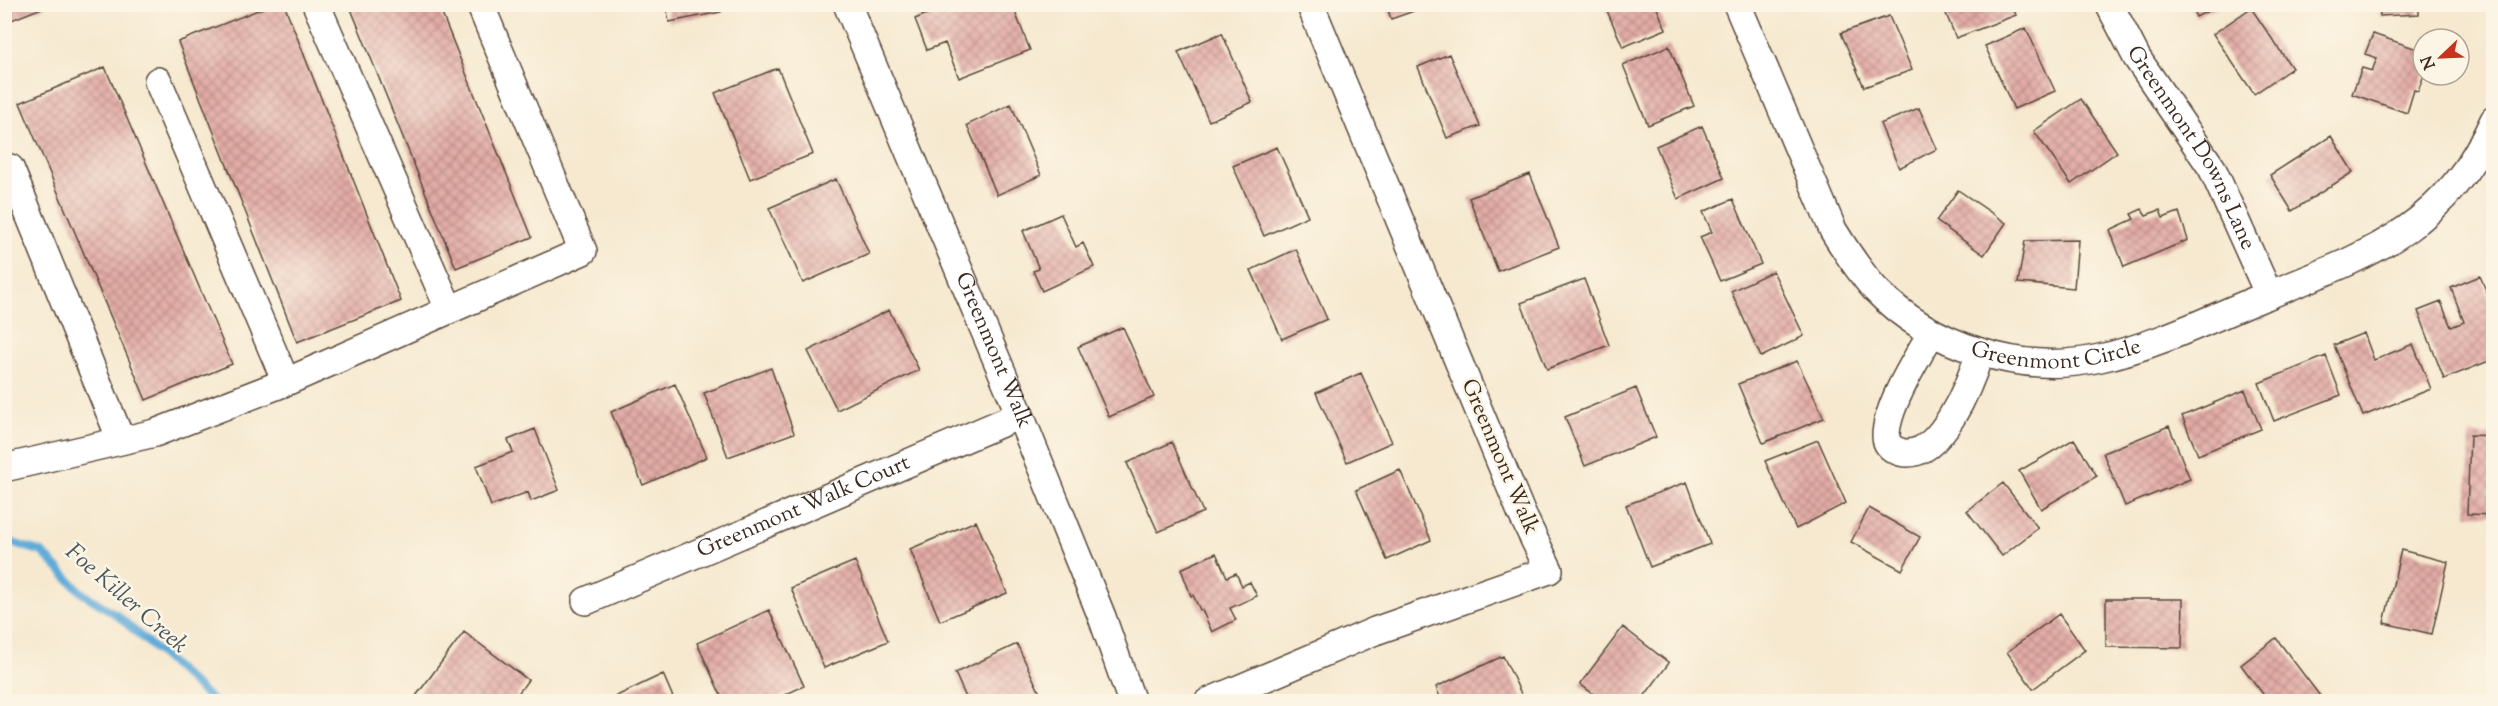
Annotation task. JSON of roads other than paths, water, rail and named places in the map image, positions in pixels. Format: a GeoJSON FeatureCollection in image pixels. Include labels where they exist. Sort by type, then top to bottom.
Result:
{"type":"FeatureCollection","features":[{"type":"Feature","properties":{"kind":"street"},"geometry":{"type":"LineString","coordinates":[[316,4],[449,309]]}},
{"type":"Feature","properties":{"kind":"street"},"geometry":{"type":"LineString","coordinates":[[4,468],[155,433],[286,382],[584,251],[480,4]]}},
{"type":"Feature","properties":{"kind":"street","name":"Greenmont Walk"},"geometry":{"type":"LineString","coordinates":[[847,4],[1020,415],[1102,617],[1132,702]]}},
{"type":"Feature","properties":{"kind":"street","name":"Greenmont Walk"},"geometry":{"type":"LineString","coordinates":[[1208,702],[1376,631],[1549,570],[1521,512],[1310,4]]}},
{"type":"Feature","properties":{"kind":"street","name":"Greenmont Circle"},"geometry":{"type":"LineString","coordinates":[[1737,4],[1833,230],[1851,259],[1875,289],[1901,311],[1932,332],[1980,352],[2039,363],[2098,359],[2139,347],[2369,254],[2414,227],[2441,202],[2463,177],[2481,147],[2493,120]]}},
{"type":"Feature","properties":{"kind":"street","name":"Greenmont Downs Lane"},"geometry":{"type":"LineString","coordinates":[[2109,4],[2137,57],[2212,168],[2269,295]]}},
{"type":"Feature","properties":{"kind":"street"},"geometry":{"type":"LineString","coordinates":[[158,81],[286,382]]}},
{"type":"Feature","properties":{"kind":"street"},"geometry":{"type":"LineString","coordinates":[[10,168],[121,440]]}},
{"type":"Feature","properties":{"kind":"street"},"geometry":{"type":"LineString","coordinates":[[1932,332],[1903,382],[1888,425],[1886,438],[1890,446],[1897,451],[1916,452],[1934,441],[1957,406],[1980,352]]}},
{"type":"Feature","properties":{"kind":"street","name":"Greenmont Walk Court"},"geometry":{"type":"LineString","coordinates":[[586,601],[1020,415]]}},
{"type":"Feature","properties":{"kind":"waterway","name":"Foe Killer Creek"},"geometry":{"type":"LineString","coordinates":[[4,540],[42,552],[82,593],[117,615],[214,702]]}}]}
